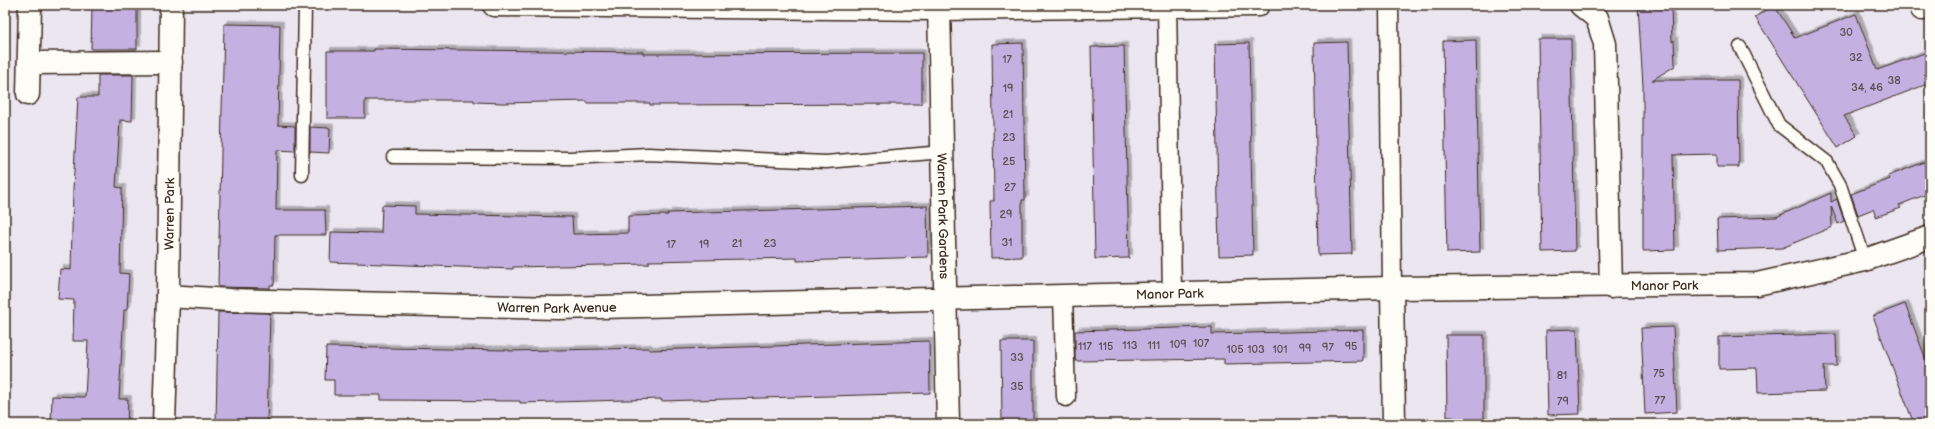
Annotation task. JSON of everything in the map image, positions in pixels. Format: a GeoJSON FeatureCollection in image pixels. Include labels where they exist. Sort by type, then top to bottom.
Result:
{"type":"FeatureCollection","features":[{"type":"Feature","properties":{"kind":"street"},"geometry":{"type":"LineString","coordinates":[[28,94],[30,5]]}},
{"type":"Feature","properties":{"kind":"street","name":"Warren Park"},"geometry":{"type":"LineString","coordinates":[[164,424],[168,296],[171,5]]}},
{"type":"Feature","properties":{"kind":"street"},"geometry":{"type":"LineString","coordinates":[[494,5],[939,7],[1258,5]]}},
{"type":"Feature","properties":{"kind":"street"},"geometry":{"type":"LineString","coordinates":[[1388,5],[1394,424]]}},
{"type":"Feature","properties":{"kind":"street"},"geometry":{"type":"LineString","coordinates":[[1581,5],[1597,18],[1605,44],[1611,287]]}},
{"type":"Feature","properties":{"kind":"street"},"geometry":{"type":"LineString","coordinates":[[1167,6],[1172,293]]}},
{"type":"Feature","properties":{"kind":"street","name":"Warren Park Gardens"},"geometry":{"type":"LineString","coordinates":[[939,7],[948,424]]}},
{"type":"Feature","properties":{"kind":"street"},"geometry":{"type":"LineString","coordinates":[[29,63],[171,62]]}},
{"type":"Feature","properties":{"kind":"street","name":"Manor Park"},"geometry":{"type":"LineString","coordinates":[[946,300],[1392,288],[1611,287],[1757,284],[1865,260],[1929,239]]}},
{"type":"Feature","properties":{"kind":"street","name":"Warren Park Avenue"},"geometry":{"type":"LineString","coordinates":[[168,296],[229,300],[558,308],[946,300]]}},
{"type":"Feature","properties":{"kind":"street"},"geometry":{"type":"LineString","coordinates":[[1063,296],[1066,397]]}},
{"type":"Feature","properties":{"kind":"lane"},"geometry":{"type":"LineString","coordinates":[[302,175],[305,5]]}},
{"type":"Feature","properties":{"kind":"lane"},"geometry":{"type":"LineString","coordinates":[[1740,46],[1779,125],[1827,162],[1840,185],[1865,260]]}},
{"type":"Feature","properties":{"kind":"lane"},"geometry":{"type":"LineString","coordinates":[[393,157],[570,158],[648,154],[826,162],[943,152]]}},
{"type":"Feature","properties":{"kind":"building"},"geometry":{"type":"Polygon","coordinates":[[[92,5],[137,5],[137,49],[91,49],[92,5]]]}},
{"type":"Feature","properties":{"kind":"building"},"geometry":{"type":"Polygon","coordinates":[[[1638,5],[1671,5],[1672,42],[1674,40],[1675,66],[1652,80],[1738,80],[1739,167],[1717,167],[1717,154],[1673,155],[1675,250],[1643,251],[1643,86],[1638,5]]]}},
{"type":"Feature","properties":{"kind":"building"},"geometry":{"type":"Polygon","coordinates":[[[1774,5],[1795,38],[1856,14],[1877,70],[1930,51],[1930,83],[1844,116],[1857,136],[1838,148],[1755,17],[1774,5]]]}},
{"type":"Feature","properties":{"kind":"building"},"geometry":{"type":"Polygon","coordinates":[[[224,24],[280,25],[278,125],[295,126],[295,151],[277,150],[276,210],[325,210],[326,235],[275,235],[274,285],[270,285],[270,288],[219,287],[218,284],[224,24]]]}},
{"type":"Feature","properties":{"kind":"building"},"geometry":{"type":"Polygon","coordinates":[[[1538,39],[1571,39],[1575,251],[1542,252],[1538,39]]]}},
{"type":"Feature","properties":{"kind":"building"},"geometry":{"type":"Polygon","coordinates":[[[1476,40],[1480,252],[1447,253],[1443,41],[1476,40]]]}},
{"type":"Feature","properties":{"kind":"building"},"geometry":{"type":"Polygon","coordinates":[[[1347,42],[1352,254],[1318,255],[1314,43],[1347,42]]]}},
{"type":"Feature","properties":{"kind":"building"},"geometry":{"type":"Polygon","coordinates":[[[1023,43],[1025,200],[1022,200],[1022,257],[991,258],[990,201],[994,201],[992,44],[1023,43]]]}},
{"type":"Feature","properties":{"kind":"building"},"geometry":{"type":"Polygon","coordinates":[[[1249,43],[1253,255],[1219,256],[1215,44],[1249,43]]]}},
{"type":"Feature","properties":{"kind":"building"},"geometry":{"type":"Polygon","coordinates":[[[1124,46],[1129,258],[1095,259],[1091,47],[1124,46]]]}},
{"type":"Feature","properties":{"kind":"building"},"geometry":{"type":"Polygon","coordinates":[[[374,49],[643,52],[643,54],[922,53],[922,104],[650,105],[650,103],[587,103],[587,101],[503,103],[474,102],[474,100],[365,100],[365,118],[327,118],[327,51],[374,51],[374,49]]]}},
{"type":"Feature","properties":{"kind":"building"},"geometry":{"type":"Polygon","coordinates":[[[98,75],[133,75],[132,121],[120,120],[116,187],[122,188],[120,273],[129,274],[127,310],[124,310],[119,399],[128,399],[127,424],[51,424],[52,396],[85,397],[88,341],[73,341],[74,300],[58,299],[60,269],[71,270],[73,190],[78,97],[98,97],[98,75]]]}},
{"type":"Feature","properties":{"kind":"building"},"geometry":{"type":"Polygon","coordinates":[[[310,127],[330,128],[329,153],[310,152],[310,127]]]}},
{"type":"Feature","properties":{"kind":"building"},"geometry":{"type":"Polygon","coordinates":[[[1930,160],[1930,193],[1899,205],[1901,208],[1876,217],[1873,209],[1858,215],[1851,194],[1890,179],[1888,176],[1930,160]]]}},
{"type":"Feature","properties":{"kind":"building"},"geometry":{"type":"Polygon","coordinates":[[[1831,193],[1831,202],[1837,199],[1844,221],[1838,224],[1831,206],[1832,227],[1782,248],[1718,250],[1717,219],[1776,217],[1831,193]]]}},
{"type":"Feature","properties":{"kind":"building"},"geometry":{"type":"Polygon","coordinates":[[[382,205],[415,206],[415,214],[572,217],[573,234],[628,233],[628,216],[668,215],[668,213],[927,206],[928,257],[797,261],[797,258],[649,261],[649,264],[513,267],[513,269],[330,262],[331,232],[381,233],[382,205]]]}},
{"type":"Feature","properties":{"kind":"building"},"geometry":{"type":"Polygon","coordinates":[[[1905,304],[1930,370],[1930,424],[1914,424],[1873,316],[1905,304]]]}},
{"type":"Feature","properties":{"kind":"building"},"geometry":{"type":"Polygon","coordinates":[[[218,312],[270,313],[267,424],[216,424],[218,312]]]}},
{"type":"Feature","properties":{"kind":"building"},"geometry":{"type":"Polygon","coordinates":[[[1212,327],[1212,334],[1363,330],[1363,361],[1224,364],[1224,359],[1075,361],[1075,331],[1212,327]]]}},
{"type":"Feature","properties":{"kind":"building"},"geometry":{"type":"Polygon","coordinates":[[[1673,327],[1677,412],[1645,414],[1641,328],[1673,327]]]}},
{"type":"Feature","properties":{"kind":"building"},"geometry":{"type":"Polygon","coordinates":[[[1577,329],[1580,414],[1548,415],[1546,330],[1577,329]]]}},
{"type":"Feature","properties":{"kind":"building"},"geometry":{"type":"Polygon","coordinates":[[[1836,334],[1837,366],[1824,366],[1825,391],[1758,393],[1757,368],[1719,369],[1719,337],[1836,334]]]}},
{"type":"Feature","properties":{"kind":"building"},"geometry":{"type":"Polygon","coordinates":[[[1446,335],[1484,335],[1484,424],[1453,424],[1453,417],[1447,417],[1446,335]]]}},
{"type":"Feature","properties":{"kind":"building"},"geometry":{"type":"Polygon","coordinates":[[[929,341],[930,393],[661,401],[661,399],[520,403],[520,401],[381,400],[381,395],[334,395],[334,380],[325,380],[326,347],[509,351],[648,348],[649,350],[929,341]]]}},
{"type":"Feature","properties":{"kind":"building"},"geometry":{"type":"Polygon","coordinates":[[[1001,341],[1033,341],[1033,424],[1002,424],[1001,341]]]}}]}
